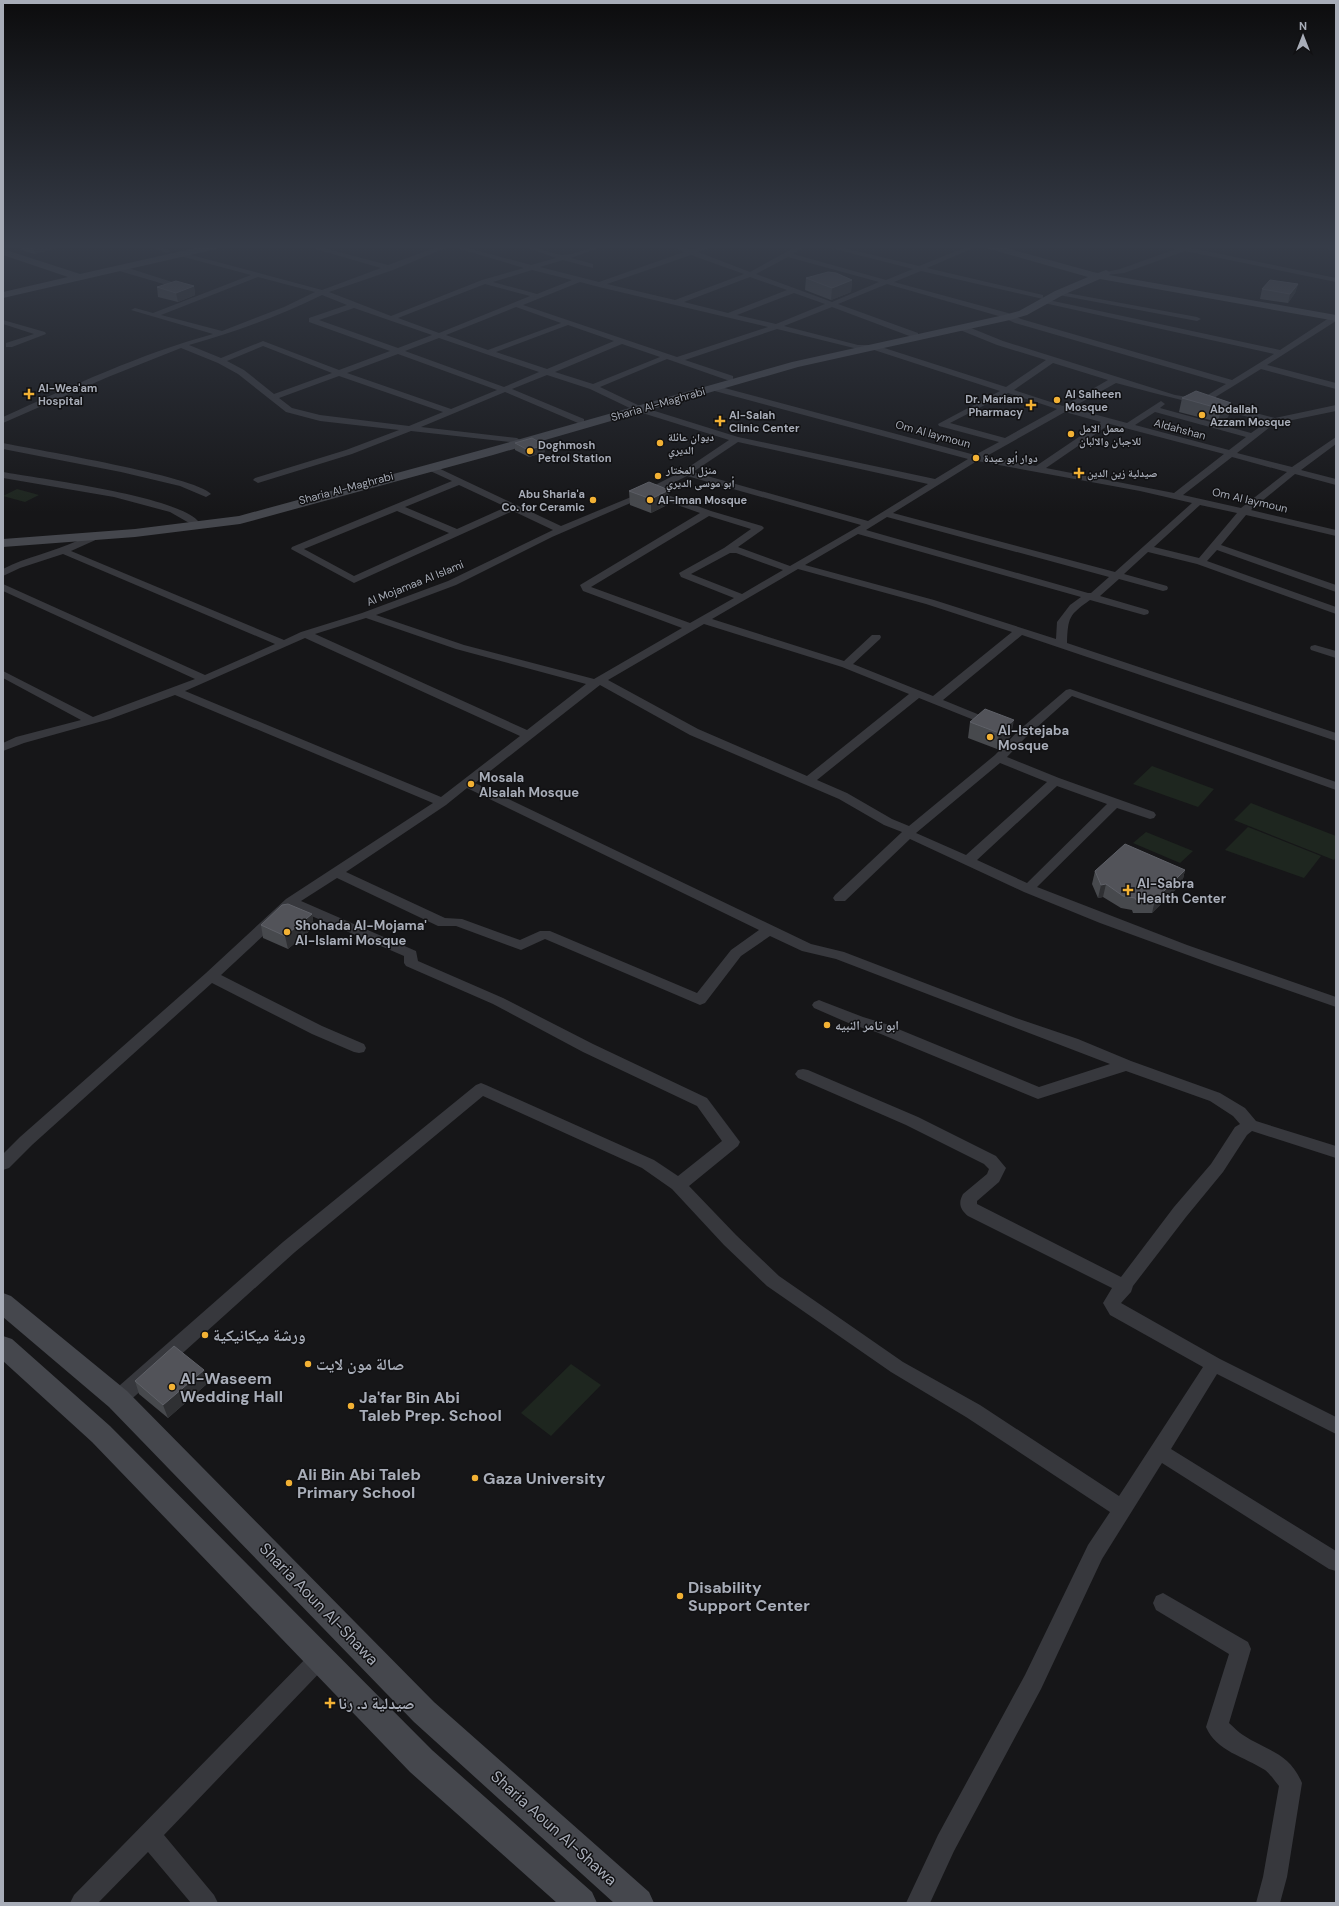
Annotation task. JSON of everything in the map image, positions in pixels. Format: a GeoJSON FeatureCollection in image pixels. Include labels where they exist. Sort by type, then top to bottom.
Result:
{"type":"FeatureCollection","features":[{"type":"Feature","properties":{"kind":"main road","name":"Sharia Al-Maghrabi"},"geometry":{"type":"LineString","coordinates":[[3,543],[135,533],[240,520],[430,468],[637,408],[730,378],[858,347],[915,335]]}},
{"type":"Feature","properties":{"kind":"main road","name":"Sharia Al-Maghrabi"},"geometry":{"type":"LineString","coordinates":[[3,540],[94,533],[221,520],[516,441],[581,421],[714,388],[796,364],[930,335]]}},
{"type":"Feature","properties":{"kind":"main road","name":"Sharia Aoun Al-Shawa"},"geometry":{"type":"LineString","coordinates":[[3,1303],[118,1399],[424,1712],[638,1903]]}},
{"type":"Feature","properties":{"kind":"main road"},"geometry":{"type":"LineString","coordinates":[[3,1346],[101,1434],[421,1761],[581,1903]]}},
{"type":"Feature","properties":{"kind":"street"},"geometry":{"type":"LineString","coordinates":[[5,346],[39,335]]}},
{"type":"Feature","properties":{"kind":"street"},"geometry":{"type":"LineString","coordinates":[[3,420],[105,375],[182,345],[217,335]]}},
{"type":"Feature","properties":{"kind":"street"},"geometry":{"type":"LineString","coordinates":[[353,335],[506,390],[581,421]]}},
{"type":"Feature","properties":{"kind":"street"},"geometry":{"type":"LineString","coordinates":[[272,398],[440,335],[593,387],[637,408],[736,439],[938,483]]}},
{"type":"Feature","properties":{"kind":"street"},"geometry":{"type":"LineString","coordinates":[[489,352],[535,335]]}},
{"type":"Feature","properties":{"kind":"street"},"geometry":{"type":"LineString","coordinates":[[600,335],[730,378]]}},
{"type":"Feature","properties":{"kind":"street"},"geometry":{"type":"LineString","coordinates":[[676,360],[752,335]]}},
{"type":"Feature","properties":{"kind":"street","name":"Aldahshan"},"geometry":{"type":"LineString","coordinates":[[812,335],[858,347],[872,347],[1065,409],[1292,472],[1336,482]]}},
{"type":"Feature","properties":{"kind":"street"},"geometry":{"type":"LineString","coordinates":[[979,335],[1000,344],[1115,380],[1174,397],[1202,402],[1274,421]]}},
{"type":"Feature","properties":{"kind":"street"},"geometry":{"type":"LineString","coordinates":[[1066,335],[1233,383]]}},
{"type":"Feature","properties":{"kind":"street"},"geometry":{"type":"LineString","coordinates":[[1201,335],[1281,353]]}},
{"type":"Feature","properties":{"kind":"street"},"geometry":{"type":"LineString","coordinates":[[1202,402],[1309,335]]}},
{"type":"Feature","properties":{"kind":"street"},"geometry":{"type":"LineString","coordinates":[[269,488],[258,480],[348,452],[409,429],[619,342]]}},
{"type":"Feature","properties":{"kind":"street"},"geometry":{"type":"LineString","coordinates":[[221,361],[263,343],[452,412]]}},
{"type":"Feature","properties":{"kind":"street"},"geometry":{"type":"LineString","coordinates":[[182,345],[221,361],[241,372],[289,410],[320,418],[516,441]]}},
{"type":"Feature","properties":{"kind":"street"},"geometry":{"type":"LineString","coordinates":[[593,387],[666,357]]}},
{"type":"Feature","properties":{"kind":"street"},"geometry":{"type":"LineString","coordinates":[[1007,441],[942,424],[1006,391],[1052,360]]}},
{"type":"Feature","properties":{"kind":"street"},"geometry":{"type":"LineString","coordinates":[[1260,366],[1336,386]]}},
{"type":"Feature","properties":{"kind":"street"},"geometry":{"type":"LineString","coordinates":[[3,1164],[26,1141],[211,976],[291,902],[442,802],[494,764],[528,735],[597,682],[741,597],[864,527],[938,483],[976,458],[1115,380]]}},
{"type":"Feature","properties":{"kind":"street","name":"Om Al laymoun"},"geometry":{"type":"LineString","coordinates":[[714,388],[976,458],[1176,496],[1336,533]]}},
{"type":"Feature","properties":{"kind":"street"},"geometry":{"type":"LineString","coordinates":[[1128,426],[1174,397]]}},
{"type":"Feature","properties":{"kind":"street"},"geometry":{"type":"LineString","coordinates":[[1176,496],[1252,436],[1274,421],[1336,408]]}},
{"type":"Feature","properties":{"kind":"street"},"geometry":{"type":"LineString","coordinates":[[1153,409],[1252,436]]}},
{"type":"Feature","properties":{"kind":"street"},"geometry":{"type":"LineString","coordinates":[[1319,412],[1336,418]]}},
{"type":"Feature","properties":{"kind":"street"},"geometry":{"type":"LineString","coordinates":[[1036,470],[1108,420]]}},
{"type":"Feature","properties":{"kind":"street","name":"Al Mojamaa Al Islami"},"geometry":{"type":"LineString","coordinates":[[3,747],[20,740],[90,720],[106,717],[206,680],[305,634],[366,615],[452,583],[686,473],[736,439]]}},
{"type":"Feature","properties":{"kind":"street"},"geometry":{"type":"LineString","coordinates":[[1201,562],[1244,511],[1292,472],[1336,440]]}},
{"type":"Feature","properties":{"kind":"street"},"geometry":{"type":"LineString","coordinates":[[3,446],[121,469],[183,484],[206,494]]}},
{"type":"Feature","properties":{"kind":"street"},"geometry":{"type":"LineString","coordinates":[[430,468],[562,530]]}},
{"type":"Feature","properties":{"kind":"street"},"geometry":{"type":"LineString","coordinates":[[686,473],[1144,612]]}},
{"type":"Feature","properties":{"kind":"street"},"geometry":{"type":"LineString","coordinates":[[3,475],[115,494],[173,510],[194,522]]}},
{"type":"Feature","properties":{"kind":"street"},"geometry":{"type":"LineString","coordinates":[[458,482],[296,549],[354,580],[514,507]]}},
{"type":"Feature","properties":{"kind":"street"},"geometry":{"type":"LineString","coordinates":[[648,492],[708,513],[759,528],[728,550],[684,573],[685,575],[741,597]]}},
{"type":"Feature","properties":{"kind":"street"},"geometry":{"type":"LineString","coordinates":[[1061,644],[1062,622],[1074,607],[1091,596],[1148,549],[1199,501]]}},
{"type":"Feature","properties":{"kind":"street"},"geometry":{"type":"LineString","coordinates":[[397,507],[457,533]]}},
{"type":"Feature","properties":{"kind":"street"},"geometry":{"type":"LineString","coordinates":[[690,627],[587,589],[585,585],[708,513]]}},
{"type":"Feature","properties":{"kind":"street"},"geometry":{"type":"LineString","coordinates":[[885,514],[1163,588]]}},
{"type":"Feature","properties":{"kind":"street"},"geometry":{"type":"LineString","coordinates":[[3,573],[16,566],[63,551],[97,536]]}},
{"type":"Feature","properties":{"kind":"street"},"geometry":{"type":"LineString","coordinates":[[1215,546],[1336,589]]}},
{"type":"Feature","properties":{"kind":"street"},"geometry":{"type":"LineString","coordinates":[[1148,549],[1201,562],[1336,611]]}},
{"type":"Feature","properties":{"kind":"street"},"geometry":{"type":"LineString","coordinates":[[728,550],[737,550],[793,568],[930,602],[1061,644],[1336,737]]}},
{"type":"Feature","properties":{"kind":"street"},"geometry":{"type":"LineString","coordinates":[[63,551],[285,644]]}},
{"type":"Feature","properties":{"kind":"street"},"geometry":{"type":"LineString","coordinates":[[3,587],[206,680]]}},
{"type":"Feature","properties":{"kind":"street"},"geometry":{"type":"LineString","coordinates":[[366,615],[460,647],[597,682],[694,732],[844,796],[888,822],[1029,888],[1138,932],[1336,1002]]}},
{"type":"Feature","properties":{"kind":"street"},"geometry":{"type":"LineString","coordinates":[[703,620],[846,665],[934,701],[1022,734]]}},
{"type":"Feature","properties":{"kind":"street"},"geometry":{"type":"LineString","coordinates":[[934,701],[1020,631]]}},
{"type":"Feature","properties":{"kind":"street"},"geometry":{"type":"LineString","coordinates":[[305,634],[528,735]]}},
{"type":"Feature","properties":{"kind":"street"},"geometry":{"type":"LineString","coordinates":[[846,665],[876,637]]}},
{"type":"Feature","properties":{"kind":"street"},"geometry":{"type":"LineString","coordinates":[[1315,648],[1336,655]]}},
{"type":"Feature","properties":{"kind":"street"},"geometry":{"type":"LineString","coordinates":[[3,674],[90,720]]}},
{"type":"Feature","properties":{"kind":"street"},"geometry":{"type":"LineString","coordinates":[[176,691],[442,802]]}},
{"type":"Feature","properties":{"kind":"street"},"geometry":{"type":"LineString","coordinates":[[840,898],[910,832],[999,758],[1022,734],[1070,692],[1336,786]]}},
{"type":"Feature","properties":{"kind":"street"},"geometry":{"type":"LineString","coordinates":[[809,781],[917,694]]}},
{"type":"Feature","properties":{"kind":"street"},"geometry":{"type":"LineString","coordinates":[[999,758],[1055,781],[1150,815]]}},
{"type":"Feature","properties":{"kind":"street"},"geometry":{"type":"LineString","coordinates":[[969,860],[1055,781]]}},
{"type":"Feature","properties":{"kind":"street"},"geometry":{"type":"LineString","coordinates":[[466,783],[807,948],[846,958],[1011,1022],[1073,1043],[1126,1065],[1215,1097],[1239,1112],[1250,1125],[1336,1152]]}},
{"type":"Feature","properties":{"kind":"street"},"geometry":{"type":"LineString","coordinates":[[1029,888],[1115,803]]}},
{"type":"Feature","properties":{"kind":"street"},"geometry":{"type":"LineString","coordinates":[[336,872],[443,924],[457,922],[521,945],[545,934],[700,1000],[736,953],[770,929]]}},
{"type":"Feature","properties":{"kind":"street"},"geometry":{"type":"LineString","coordinates":[[291,902],[411,954],[411,964],[498,1001],[588,1048],[702,1102],[732,1142],[678,1185]]}},
{"type":"Feature","properties":{"kind":"street"},"geometry":{"type":"LineString","coordinates":[[211,976],[317,1030],[359,1048]]}},
{"type":"Feature","properties":{"kind":"street"},"geometry":{"type":"LineString","coordinates":[[819,1004],[1038,1093],[1126,1065]]}},
{"type":"Feature","properties":{"kind":"street"},"geometry":{"type":"LineString","coordinates":[[803,1074],[912,1121],[990,1160],[998,1168],[993,1178],[969,1198],[968,1206],[974,1211],[1125,1287]]}},
{"type":"Feature","properties":{"kind":"street"},"geometry":{"type":"LineString","coordinates":[[118,1399],[289,1247],[481,1089],[648,1164],[678,1185],[730,1240],[773,1281],[897,1368],[973,1412],[1122,1509]]}},
{"type":"Feature","properties":{"kind":"street"},"geometry":{"type":"LineString","coordinates":[[1250,1125],[1241,1131],[1217,1168],[1180,1212],[1112,1303],[1116,1310],[1214,1364],[1336,1426]]}},
{"type":"Feature","properties":{"kind":"street"},"geometry":{"type":"LineString","coordinates":[[918,1903],[946,1843],[1033,1682],[1094,1552],[1214,1364]]}},
{"type":"Feature","properties":{"kind":"street"},"geometry":{"type":"LineString","coordinates":[[1158,1451],[1336,1562]]}},
{"type":"Feature","properties":{"kind":"street"},"geometry":{"type":"LineString","coordinates":[[1163,1603],[1241,1649],[1217,1727],[1235,1743],[1274,1763],[1291,1783],[1275,1877],[1268,1903]]}},
{"type":"Feature","properties":{"kind":"street"},"geometry":{"type":"LineString","coordinates":[[82,1903],[320,1658]]}},
{"type":"Feature","properties":{"kind":"street"},"geometry":{"type":"LineString","coordinates":[[148,1834],[206,1903]]}},
{"type":"Feature","properties":{"kind":"shaded area"},"geometry":{"type":"Polygon","coordinates":[[[17,489],[39,495],[25,502],[3,496],[17,489]]]}},
{"type":"Feature","properties":{"kind":"shaded area"},"geometry":{"type":"Polygon","coordinates":[[[1152,766],[1214,789],[1198,807],[1133,784],[1152,766]]]}},
{"type":"Feature","properties":{"kind":"shaded area"},"geometry":{"type":"Polygon","coordinates":[[[1251,803],[1336,836],[1336,857],[1334,860],[1234,820],[1251,803]]]}},
{"type":"Feature","properties":{"kind":"shaded area"},"geometry":{"type":"Polygon","coordinates":[[[1248,827],[1321,856],[1304,878],[1225,850],[1248,827]]]}},
{"type":"Feature","properties":{"kind":"shaded area"},"geometry":{"type":"Polygon","coordinates":[[[1146,832],[1193,851],[1180,863],[1133,843],[1146,832]]]}},
{"type":"Feature","properties":{"kind":"shaded area"},"geometry":{"type":"Polygon","coordinates":[[[571,1364],[601,1385],[551,1436],[521,1413],[571,1364]]]}},
{"type":"Feature","properties":{"kind":"building"},"geometry":{"type":"Polygon","coordinates":[[[1196,391],[1231,403],[1221,409],[1182,398],[1196,391]]]}},
{"type":"Feature","properties":{"kind":"building"},"geometry":{"type":"Polygon","coordinates":[[[532,438],[544,445],[528,450],[515,443],[532,438]]]}},
{"type":"Feature","properties":{"kind":"building"},"geometry":{"type":"Polygon","coordinates":[[[649,482],[669,490],[651,499],[629,491],[649,482]]]}},
{"type":"Feature","properties":{"kind":"building"},"geometry":{"type":"Polygon","coordinates":[[[985,709],[1014,720],[999,733],[970,722],[985,709]]]}},
{"type":"Feature","properties":{"kind":"building"},"geometry":{"type":"Polygon","coordinates":[[[1125,844],[1185,870],[1155,900],[1136,900],[1135,898],[1123,896],[1106,884],[1101,885],[1095,871],[1125,844]]]}},
{"type":"Feature","properties":{"kind":"building"},"geometry":{"type":"Polygon","coordinates":[[[288,904],[312,914],[285,936],[261,925],[282,905],[288,904]]]}},
{"type":"Feature","properties":{"kind":"building"},"geometry":{"type":"Polygon","coordinates":[[[174,1346],[204,1370],[163,1405],[135,1381],[174,1346]]]}},
{"type":"Feature","properties":{"kind":"place","name":"Al-Wea'am Hospital"},"geometry":{"type":"Point","coordinates":[29,394]}},
{"type":"Feature","properties":{"kind":"place","name":"Al Salheen Mosque"},"geometry":{"type":"Point","coordinates":[1057,400]}},
{"type":"Feature","properties":{"kind":"place","name":"Dr. Mariam Pharmacy"},"geometry":{"type":"Point","coordinates":[1031,405]}},
{"type":"Feature","properties":{"kind":"place","name":"Abdallah Azzam Mosque"},"geometry":{"type":"Point","coordinates":[1202,415]}},
{"type":"Feature","properties":{"kind":"place","name":"Al-Salah Clinic Center"},"geometry":{"type":"Point","coordinates":[720,421]}},
{"type":"Feature","properties":{"kind":"place","name":"معمل الامل للاجبان والالبان"},"geometry":{"type":"Point","coordinates":[1071,434]}},
{"type":"Feature","properties":{"kind":"place","name":"ديوان عائلة الديري"},"geometry":{"type":"Point","coordinates":[660,443]}},
{"type":"Feature","properties":{"kind":"place","name":"Doghmosh Petrol Station"},"geometry":{"type":"Point","coordinates":[530,451]}},
{"type":"Feature","properties":{"kind":"place","name":"دوار أبو عيدة"},"geometry":{"type":"Point","coordinates":[976,458]}},
{"type":"Feature","properties":{"kind":"place","name":"صيدلية زين الدين"},"geometry":{"type":"Point","coordinates":[1079,473]}},
{"type":"Feature","properties":{"kind":"place","name":"منزل المختار أبو موسى الديري"},"geometry":{"type":"Point","coordinates":[658,476]}},
{"type":"Feature","properties":{"kind":"place","name":"Abu Sharia'a Co. for Ceramic"},"geometry":{"type":"Point","coordinates":[593,500]}},
{"type":"Feature","properties":{"kind":"place","name":"Al-Iman Mosque"},"geometry":{"type":"Point","coordinates":[650,500]}},
{"type":"Feature","properties":{"kind":"place","name":"Al-Istejaba Mosque"},"geometry":{"type":"Point","coordinates":[990,737]}},
{"type":"Feature","properties":{"kind":"place","name":"Mosala Alsalah Mosque"},"geometry":{"type":"Point","coordinates":[471,784]}},
{"type":"Feature","properties":{"kind":"place","name":"Al-Sabra Health Center"},"geometry":{"type":"Point","coordinates":[1128,890]}},
{"type":"Feature","properties":{"kind":"place","name":"Shohada Al-Mojama' Al-Islami Mosque"},"geometry":{"type":"Point","coordinates":[287,932]}},
{"type":"Feature","properties":{"kind":"place","name":"ابو تامر النبيه"},"geometry":{"type":"Point","coordinates":[827,1025]}},
{"type":"Feature","properties":{"kind":"place","name":"ورشة ميكانيكية"},"geometry":{"type":"Point","coordinates":[205,1335]}},
{"type":"Feature","properties":{"kind":"place","name":"صالة مون لايت"},"geometry":{"type":"Point","coordinates":[308,1364]}},
{"type":"Feature","properties":{"kind":"place","name":"Al-Waseem Wedding Hall"},"geometry":{"type":"Point","coordinates":[172,1387]}},
{"type":"Feature","properties":{"kind":"place","name":"Ja'far Bin Abi Taleb Prep. School"},"geometry":{"type":"Point","coordinates":[351,1406]}},
{"type":"Feature","properties":{"kind":"place","name":"Gaza University"},"geometry":{"type":"Point","coordinates":[475,1478]}},
{"type":"Feature","properties":{"kind":"place","name":"Ali Bin Abi Taleb Primary School"},"geometry":{"type":"Point","coordinates":[289,1483]}},
{"type":"Feature","properties":{"kind":"place","name":"Disability Support Center"},"geometry":{"type":"Point","coordinates":[680,1596]}},
{"type":"Feature","properties":{"kind":"place","name":"صيدلية د. رنا"},"geometry":{"type":"Point","coordinates":[330,1703]}}]}
